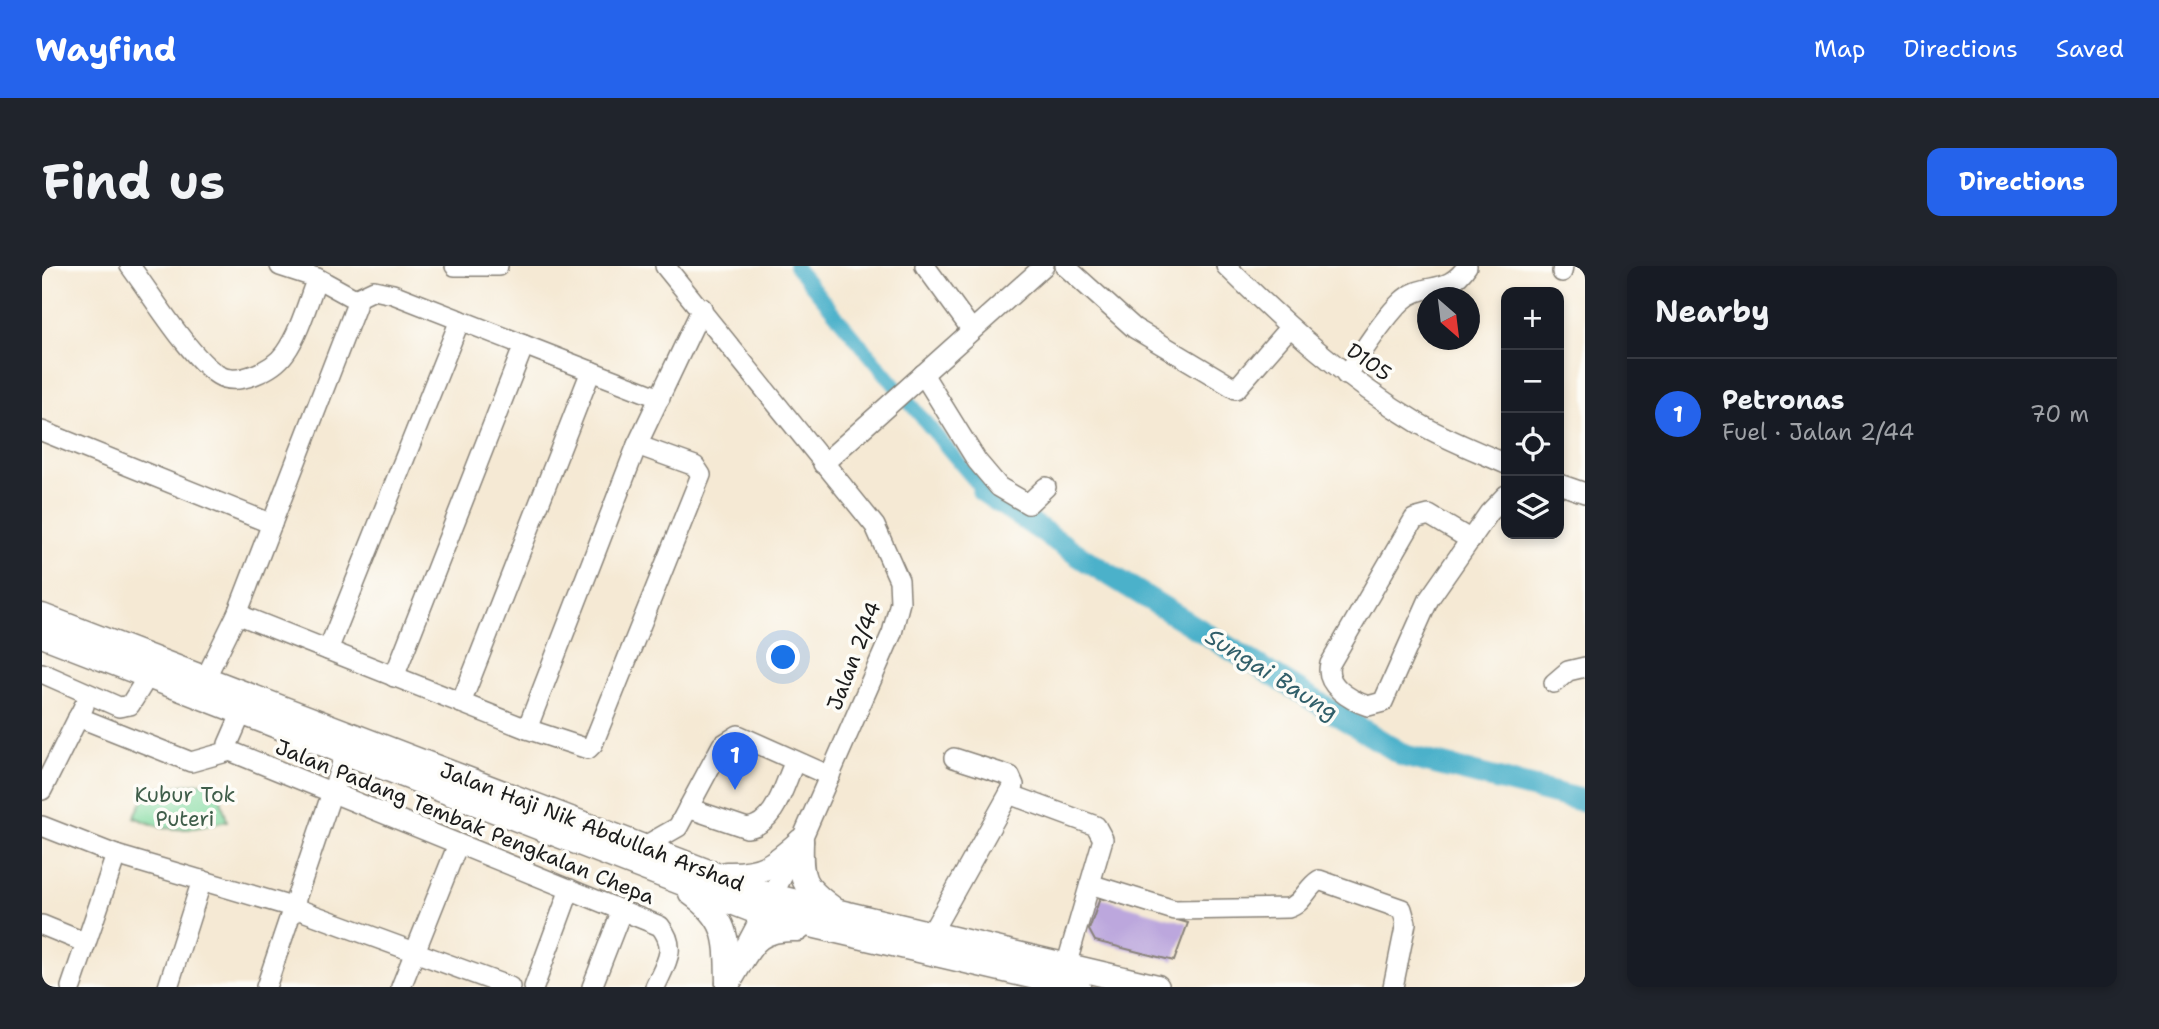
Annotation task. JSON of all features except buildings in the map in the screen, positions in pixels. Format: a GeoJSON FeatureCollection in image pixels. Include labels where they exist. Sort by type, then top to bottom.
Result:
{"type":"FeatureCollection","features":[{"type":"Feature","properties":{"kind":"main road","name":"Jalan Haji Nik Abdullah Arshad"},"geometry":{"type":"LineString","coordinates":[[42,616],[643,846],[766,905]]}},
{"type":"Feature","properties":{"kind":"main road","name":"Jalan Haji Nik Abdullah Arshad"},"geometry":{"type":"LineString","coordinates":[[42,635],[674,881],[835,920],[1027,980],[1078,987]]}},
{"type":"Feature","properties":{"kind":"main road"},"geometry":{"type":"LineString","coordinates":[[704,873],[761,872],[801,841]]}},
{"type":"Feature","properties":{"kind":"main road"},"geometry":{"type":"LineString","coordinates":[[801,841],[802,879],[835,920]]}},
{"type":"Feature","properties":{"kind":"main road"},"geometry":{"type":"LineString","coordinates":[[674,881],[710,907],[719,918],[727,941],[727,985]]}},
{"type":"Feature","properties":{"kind":"main road","name":"Jalan Haji Nik Abdullah Arshad"},"geometry":{"type":"LineString","coordinates":[[835,920],[932,932],[1157,987]]}},
{"type":"Feature","properties":{"kind":"main road"},"geometry":{"type":"LineString","coordinates":[[727,985],[755,939],[768,930],[835,920]]}},
{"type":"Feature","properties":{"kind":"street"},"geometry":{"type":"LineString","coordinates":[[130,266],[203,363],[220,377],[241,379],[260,372],[286,353],[317,278]]}},
{"type":"Feature","properties":{"kind":"street"},"geometry":{"type":"LineString","coordinates":[[280,266],[317,278],[355,299]]}},
{"type":"Feature","properties":{"kind":"street"},"geometry":{"type":"LineString","coordinates":[[455,266],[498,266]]}},
{"type":"Feature","properties":{"kind":"street","name":"Jalan 2/44"},"geometry":{"type":"LineString","coordinates":[[665,266],[702,308],[823,464],[875,526],[885,543],[899,580],[900,601],[892,634],[801,841],[727,985]]}},
{"type":"Feature","properties":{"kind":"street"},"geometry":{"type":"LineString","coordinates":[[925,266],[971,329]]}},
{"type":"Feature","properties":{"kind":"street"},"geometry":{"type":"LineString","coordinates":[[823,464],[1044,266]]}},
{"type":"Feature","properties":{"kind":"street"},"geometry":{"type":"LineString","coordinates":[[1065,266],[1134,328],[1236,389],[1289,328]]}},
{"type":"Feature","properties":{"kind":"street","name":"D105"},"geometry":{"type":"LineString","coordinates":[[1226,266],[1289,328],[1346,375],[1419,424],[1501,462]]}},
{"type":"Feature","properties":{"kind":"street"},"geometry":{"type":"LineString","coordinates":[[1346,375],[1401,302],[1418,292],[1451,284],[1467,266]]}},
{"type":"Feature","properties":{"kind":"street"},"geometry":{"type":"LineString","coordinates":[[355,299],[371,290],[379,290],[660,398]]}},
{"type":"Feature","properties":{"kind":"street"},"geometry":{"type":"LineString","coordinates":[[206,677],[237,614],[356,306],[355,299]]}},
{"type":"Feature","properties":{"kind":"street"},"geometry":{"type":"LineString","coordinates":[[527,729],[637,446],[702,308]]}},
{"type":"Feature","properties":{"kind":"street"},"geometry":{"type":"LineString","coordinates":[[328,650],[460,320]]}},
{"type":"Feature","properties":{"kind":"street"},"geometry":{"type":"LineString","coordinates":[[394,677],[524,345]]}},
{"type":"Feature","properties":{"kind":"street"},"geometry":{"type":"LineString","coordinates":[[461,703],[591,371]]}},
{"type":"Feature","properties":{"kind":"street"},"geometry":{"type":"LineString","coordinates":[[923,374],[977,461],[999,487],[1028,504],[1046,487]]}},
{"type":"Feature","properties":{"kind":"street"},"geometry":{"type":"LineString","coordinates":[[42,431],[272,524]]}},
{"type":"Feature","properties":{"kind":"street"},"geometry":{"type":"LineString","coordinates":[[237,614],[580,750],[591,747],[700,478],[700,471],[695,466],[637,446]]}},
{"type":"Feature","properties":{"kind":"street"},"geometry":{"type":"LineString","coordinates":[[1564,486],[1585,493]]}},
{"type":"Feature","properties":{"kind":"street"},"geometry":{"type":"LineString","coordinates":[[1471,540],[1429,515],[1414,519],[1330,664],[1328,675],[1335,687],[1367,706],[1383,702],[1429,599],[1501,501]]}},
{"type":"Feature","properties":{"kind":"street"},"geometry":{"type":"LineString","coordinates":[[1554,682],[1568,671],[1585,667]]}},
{"type":"Feature","properties":{"kind":"street"},"geometry":{"type":"LineString","coordinates":[[42,673],[124,708],[130,705],[148,676]]}},
{"type":"Feature","properties":{"kind":"street"},"geometry":{"type":"LineString","coordinates":[[44,783],[89,694]]}},
{"type":"Feature","properties":{"kind":"street"},"geometry":{"type":"LineString","coordinates":[[78,717],[191,762],[230,751],[228,744],[242,712]]}},
{"type":"Feature","properties":{"kind":"street"},"geometry":{"type":"LineString","coordinates":[[643,846],[673,833],[722,745],[738,735],[830,776]]}},
{"type":"Feature","properties":{"kind":"street","name":"Jalan Padang Tembak Pengkalan Chepa"},"geometry":{"type":"LineString","coordinates":[[230,751],[660,926],[669,937],[671,952],[655,987]]}},
{"type":"Feature","properties":{"kind":"street"},"geometry":{"type":"LineString","coordinates":[[266,987],[345,754]]}},
{"type":"Feature","properties":{"kind":"street"},"geometry":{"type":"LineString","coordinates":[[932,932],[1014,785],[1010,776],[954,758]]}},
{"type":"Feature","properties":{"kind":"street"},"geometry":{"type":"LineString","coordinates":[[688,808],[747,828],[757,827],[769,817],[795,761]]}},
{"type":"Feature","properties":{"kind":"street"},"geometry":{"type":"LineString","coordinates":[[1009,794],[1096,826],[1103,839],[1066,965]]}},
{"type":"Feature","properties":{"kind":"street"},"geometry":{"type":"LineString","coordinates":[[42,826],[116,855],[292,907],[510,987]]}},
{"type":"Feature","properties":{"kind":"street"},"geometry":{"type":"LineString","coordinates":[[401,987],[458,844]]}},
{"type":"Feature","properties":{"kind":"street"},"geometry":{"type":"LineString","coordinates":[[71,987],[116,855]]}},
{"type":"Feature","properties":{"kind":"street"},"geometry":{"type":"LineString","coordinates":[[168,987],[202,880]]}},
{"type":"Feature","properties":{"kind":"street"},"geometry":{"type":"LineString","coordinates":[[1090,884],[1174,910],[1288,908],[1295,906],[1311,885],[1319,880],[1402,909],[1406,923],[1393,987]]}},
{"type":"Feature","properties":{"kind":"street"},"geometry":{"type":"LineString","coordinates":[[534,987],[569,889]]}},
{"type":"Feature","properties":{"kind":"street"},"geometry":{"type":"LineString","coordinates":[[592,987],[622,910]]}},
{"type":"Feature","properties":{"kind":"street"},"geometry":{"type":"LineString","coordinates":[[42,925],[86,943]]}},
{"type":"Feature","properties":{"kind":"green space","name":"Kubur Tok Puteri"},"geometry":{"type":"Polygon","coordinates":[[[216,781],[227,821],[201,827],[170,829],[134,817],[149,789],[216,781]]]}},
{"type":"Feature","properties":{"kind":"waterway"},"geometry":{"type":"LineString","coordinates":[[795,266],[983,491]]}},
{"type":"Feature","properties":{"kind":"waterway","name":"Sungai Baung"},"geometry":{"type":"LineString","coordinates":[[983,491],[1084,559],[1405,756],[1585,801]]}},
{"type":"Feature","properties":{"kind":"place","name":"Petronas"},"geometry":{"type":"Point","coordinates":[735,790]}}]}
